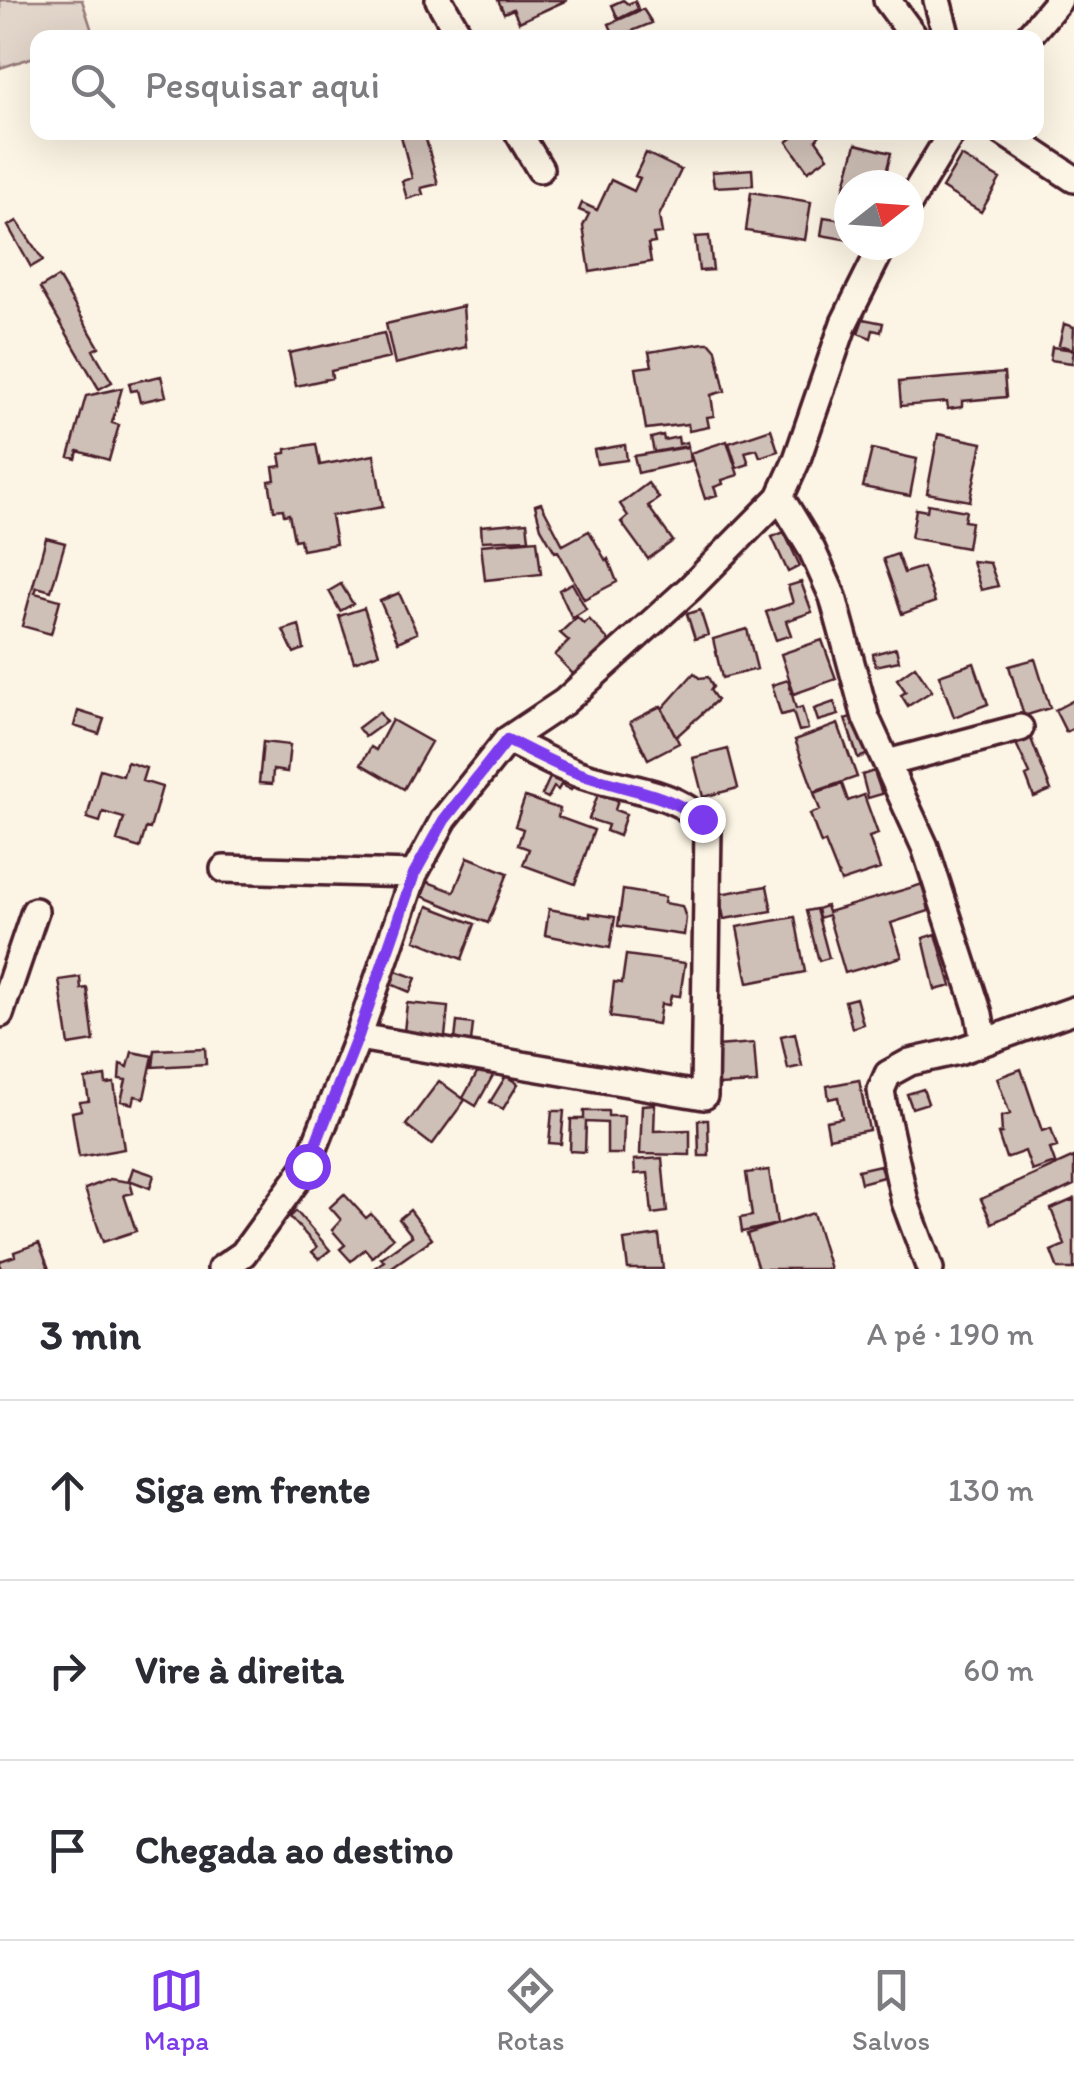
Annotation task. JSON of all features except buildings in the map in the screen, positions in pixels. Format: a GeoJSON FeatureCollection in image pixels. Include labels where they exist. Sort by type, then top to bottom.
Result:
{"type":"FeatureCollection","features":[{"type":"Feature","properties":{"kind":"street"},"geometry":{"type":"LineString","coordinates":[[438,0],[456,30]]}},
{"type":"Feature","properties":{"kind":"street"},"geometry":{"type":"LineString","coordinates":[[886,0],[909,30]]}},
{"type":"Feature","properties":{"kind":"street"},"geometry":{"type":"LineString","coordinates":[[937,0],[946,30]]}},
{"type":"Feature","properties":{"kind":"street"},"geometry":{"type":"LineString","coordinates":[[1034,30],[1059,0]]}},
{"type":"Feature","properties":{"kind":"street"},"geometry":{"type":"LineString","coordinates":[[523,140],[540,169]]}},
{"type":"Feature","properties":{"kind":"street"},"geometry":{"type":"LineString","coordinates":[[924,178],[947,140]]}},
{"type":"Feature","properties":{"kind":"street"},"geometry":{"type":"LineString","coordinates":[[1014,140],[1074,179]]}},
{"type":"Feature","properties":{"kind":"street"},"geometry":{"type":"LineString","coordinates":[[220,1269],[243,1254],[307,1166],[358,1036],[414,874],[444,820],[507,740],[564,702],[690,588],[780,498],[844,323],[876,260]]}},
{"type":"Feature","properties":{"kind":"street"},"geometry":{"type":"LineString","coordinates":[[780,498],[812,550],[833,597],[866,718],[925,847],[979,1014],[984,1042]]}},
{"type":"Feature","properties":{"kind":"street"},"geometry":{"type":"LineString","coordinates":[[886,763],[1020,728]]}},
{"type":"Feature","properties":{"kind":"street"},"geometry":{"type":"LineString","coordinates":[[358,1036],[704,1096],[708,828],[686,808],[638,788],[613,785],[575,772],[507,740]]}},
{"type":"Feature","properties":{"kind":"street"},"geometry":{"type":"LineString","coordinates":[[224,869],[414,874]]}},
{"type":"Feature","properties":{"kind":"street"},"geometry":{"type":"LineString","coordinates":[[0,1014],[35,911]]}},
{"type":"Feature","properties":{"kind":"street"},"geometry":{"type":"LineString","coordinates":[[930,1269],[904,1202],[881,1090],[888,1074],[910,1062],[984,1042],[1074,1010]]}},
{"type":"Feature","properties":{"kind":"shaded area"},"geometry":{"type":"Polygon","coordinates":[[[0,0],[82,0],[92,30],[30,30],[30,58],[0,68],[0,0]]]}},
{"type":"Feature","properties":{"kind":"route"},"geometry":{"type":"LineString","coordinates":[[307,1166],[358,1036],[414,874],[444,820],[507,740],[575,772],[613,785],[638,788],[702,819]]}}]}
